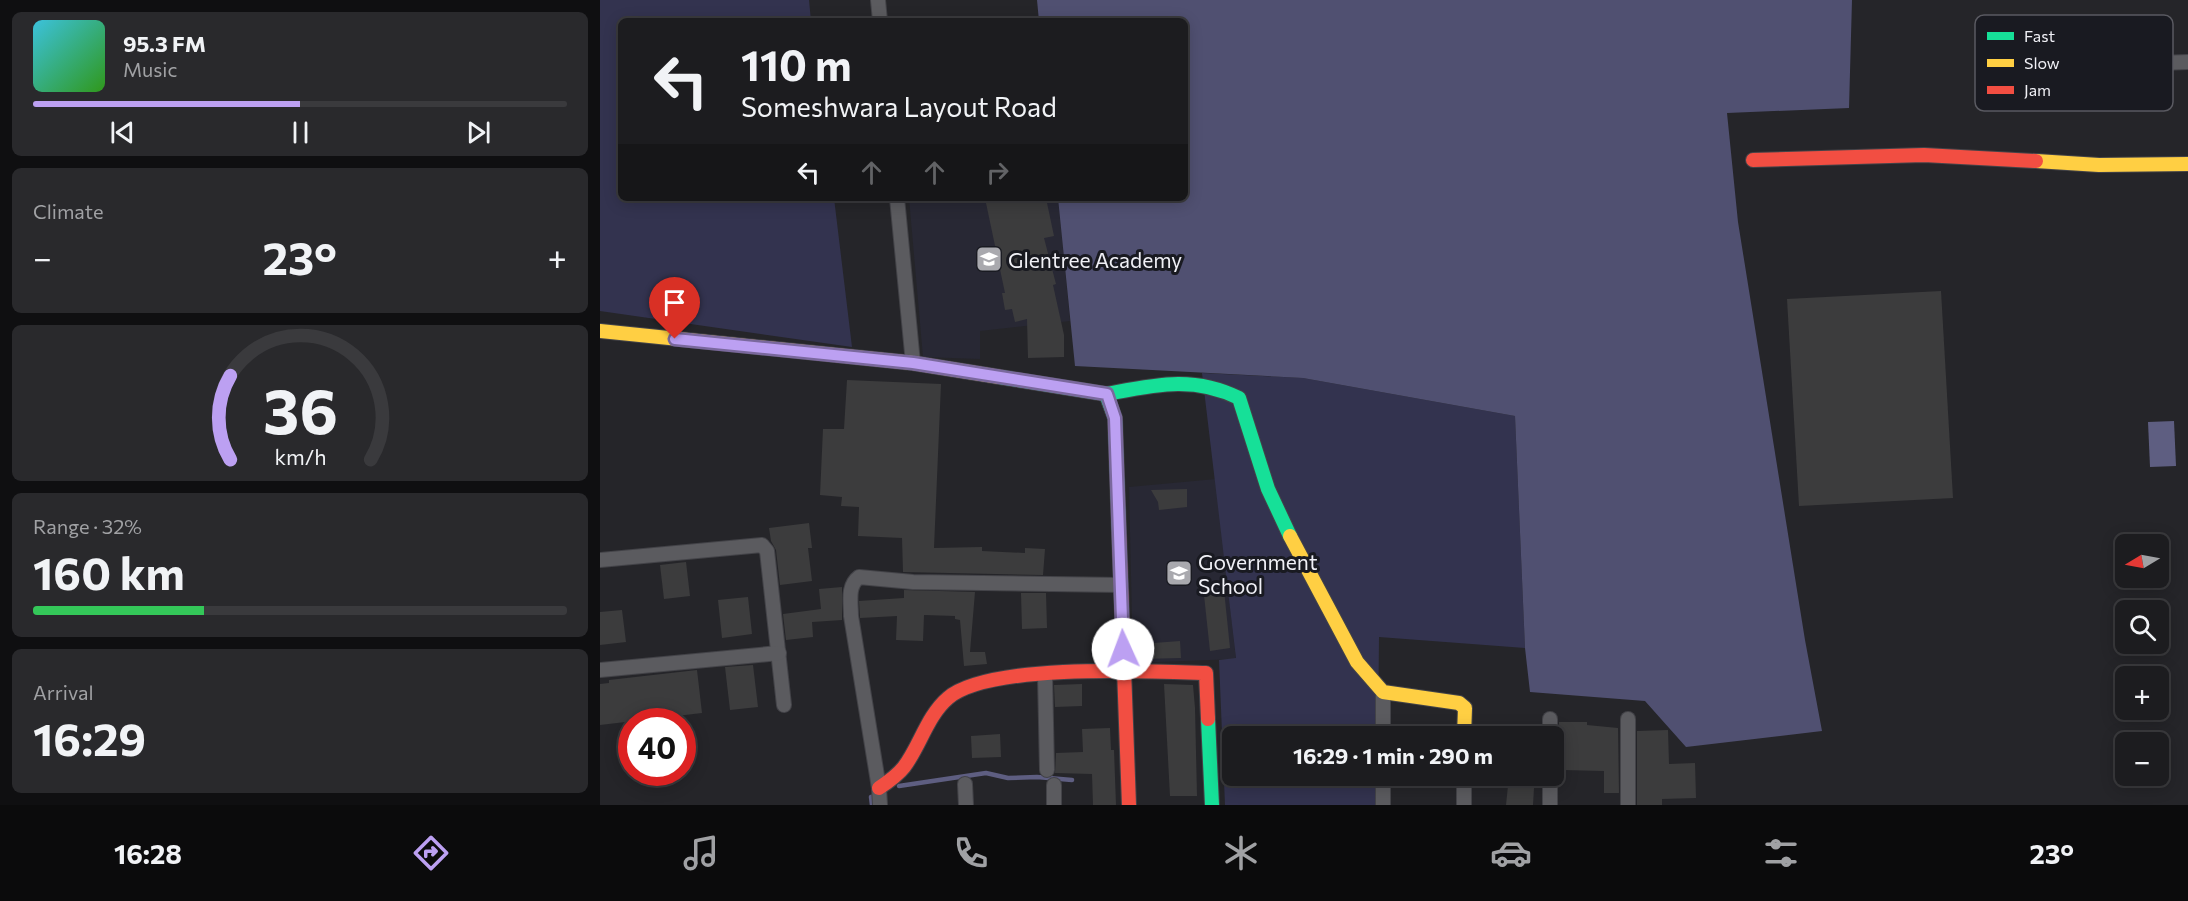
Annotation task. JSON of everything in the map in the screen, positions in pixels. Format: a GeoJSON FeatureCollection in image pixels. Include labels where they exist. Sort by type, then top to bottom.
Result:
{"type":"FeatureCollection","features":[{"type":"Feature","properties":{"kind":"street"},"geometry":{"type":"LineString","coordinates":[[878,0],[880,18]]}},
{"type":"Feature","properties":{"kind":"street"},"geometry":{"type":"LineString","coordinates":[[2173,63],[2188,62]]}},
{"type":"Feature","properties":{"kind":"street"},"geometry":{"type":"LineString","coordinates":[[1753,160],[1924,155],[2099,165],[2188,164]]}},
{"type":"Feature","properties":{"kind":"street"},"geometry":{"type":"LineString","coordinates":[[897,201],[913,363]]}},
{"type":"Feature","properties":{"kind":"street"},"geometry":{"type":"LineString","coordinates":[[600,331],[913,363],[1107,394],[1174,382],[1208,384],[1226,389],[1239,398],[1268,489],[1281,518],[1358,662],[1383,692],[1383,726]]}},
{"type":"Feature","properties":{"kind":"street"},"geometry":{"type":"LineString","coordinates":[[1107,394],[1115,418],[1130,805]]}},
{"type":"Feature","properties":{"kind":"street"},"geometry":{"type":"LineString","coordinates":[[600,560],[762,545],[767,551],[784,705]]}},
{"type":"Feature","properties":{"kind":"street"},"geometry":{"type":"LineString","coordinates":[[880,805],[851,616],[850,588],[853,582],[859,577],[913,582],[1121,585]]}},
{"type":"Feature","properties":{"kind":"street"},"geometry":{"type":"LineString","coordinates":[[600,670],[778,653]]}},
{"type":"Feature","properties":{"kind":"street"},"geometry":{"type":"LineString","coordinates":[[879,788],[895,777],[906,765],[932,719],[949,696],[966,686],[1007,678],[1045,675],[1124,671],[1206,673],[1212,805]]}},
{"type":"Feature","properties":{"kind":"street"},"geometry":{"type":"LineString","coordinates":[[1045,675],[1047,770]]}},
{"type":"Feature","properties":{"kind":"street"},"geometry":{"type":"LineString","coordinates":[[1383,692],[1459,703],[1464,708],[1464,726]]}},
{"type":"Feature","properties":{"kind":"street"},"geometry":{"type":"LineString","coordinates":[[1550,718],[1550,726]]}},
{"type":"Feature","properties":{"kind":"street"},"geometry":{"type":"LineString","coordinates":[[1628,719],[1628,805]]}},
{"type":"Feature","properties":{"kind":"street"},"geometry":{"type":"LineString","coordinates":[[965,784],[966,805]]}},
{"type":"Feature","properties":{"kind":"street"},"geometry":{"type":"LineString","coordinates":[[1054,785],[1054,805]]}},
{"type":"Feature","properties":{"kind":"street"},"geometry":{"type":"LineString","coordinates":[[1383,786],[1383,805]]}},
{"type":"Feature","properties":{"kind":"street"},"geometry":{"type":"LineString","coordinates":[[1464,786],[1464,805]]}},
{"type":"Feature","properties":{"kind":"street"},"geometry":{"type":"LineString","coordinates":[[1550,786],[1550,805]]}},
{"type":"Feature","properties":{"kind":"shaded area"},"geometry":{"type":"Polygon","coordinates":[[[600,0],[809,0],[811,18],[618,18],[618,201],[834,201],[852,347],[600,311],[600,0]]]}},
{"type":"Feature","properties":{"kind":"shaded area"},"geometry":{"type":"Polygon","coordinates":[[[1037,0],[1852,0],[1849,108],[1727,113],[1738,222],[1805,640],[1822,731],[1686,747],[1645,701],[1530,692],[1525,648],[1515,416],[1303,378],[1075,366],[1058,201],[1188,201],[1188,18],[1039,18],[1037,0]]]}},
{"type":"Feature","properties":{"kind":"shaded area","name":"Glentree Academy"},"geometry":{"type":"Polygon","coordinates":[[[909,201],[1058,201],[1070,321],[980,331],[980,359],[923,357],[909,201]]]}},
{"type":"Feature","properties":{"kind":"shaded area"},"geometry":{"type":"Polygon","coordinates":[[[1202,373],[1303,378],[1515,416],[1525,648],[1379,637],[1378,726],[1222,726],[1222,732],[1219,660],[1236,658],[1202,373]]]}},
{"type":"Feature","properties":{"kind":"shaded area"},"geometry":{"type":"Polygon","coordinates":[[[2174,421],[2176,466],[2150,467],[2148,422],[2174,421]]]}},
{"type":"Feature","properties":{"kind":"shaded area","name":"Government School"},"geometry":{"type":"Polygon","coordinates":[[[1216,479],[1236,659],[1133,663],[1129,487],[1216,479]]]}},
{"type":"Feature","properties":{"kind":"shaded area"},"geometry":{"type":"Polygon","coordinates":[[[1224,786],[1378,786],[1378,805],[1225,805],[1224,786]]]}},
{"type":"Feature","properties":{"kind":"building"},"geometry":{"type":"Polygon","coordinates":[[[989,201],[1047,201],[1054,236],[1044,238],[1056,284],[1053,285],[1064,335],[1064,357],[1028,358],[1027,319],[1015,322],[1012,309],[1005,310],[1002,293],[1005,293],[986,203],[989,203],[989,201]]]}},
{"type":"Feature","properties":{"kind":"building"},"geometry":{"type":"Polygon","coordinates":[[[1941,291],[1953,498],[1799,506],[1787,299],[1941,291]]]}},
{"type":"Feature","properties":{"kind":"building"},"geometry":{"type":"Polygon","coordinates":[[[847,380],[941,384],[934,548],[982,547],[982,551],[1025,553],[1025,548],[1045,549],[1043,575],[903,572],[902,538],[858,536],[859,507],[841,506],[842,497],[820,495],[823,429],[844,429],[847,380]]]}},
{"type":"Feature","properties":{"kind":"building"},"geometry":{"type":"Polygon","coordinates":[[[1187,489],[1187,507],[1159,510],[1158,502],[1151,490],[1187,489]]]}},
{"type":"Feature","properties":{"kind":"building"},"geometry":{"type":"Polygon","coordinates":[[[809,523],[812,548],[808,548],[812,581],[780,585],[776,550],[771,541],[769,528],[809,523]]]}},
{"type":"Feature","properties":{"kind":"building"},"geometry":{"type":"Polygon","coordinates":[[[686,562],[690,596],[664,599],[660,565],[686,562]]]}},
{"type":"Feature","properties":{"kind":"building"},"geometry":{"type":"Polygon","coordinates":[[[842,587],[842,620],[812,622],[813,637],[786,640],[783,614],[821,609],[819,589],[842,587]]]}},
{"type":"Feature","properties":{"kind":"building"},"geometry":{"type":"Polygon","coordinates":[[[904,590],[975,592],[970,652],[985,652],[987,664],[964,666],[960,620],[955,619],[955,616],[924,615],[923,641],[896,640],[897,616],[860,618],[859,601],[904,598],[904,590]]]}},
{"type":"Feature","properties":{"kind":"building"},"geometry":{"type":"Polygon","coordinates":[[[1224,590],[1230,648],[1210,651],[1204,595],[1224,590]]]}},
{"type":"Feature","properties":{"kind":"building"},"geometry":{"type":"Polygon","coordinates":[[[1021,593],[1046,593],[1047,628],[1022,629],[1021,593]]]}},
{"type":"Feature","properties":{"kind":"building"},"geometry":{"type":"Polygon","coordinates":[[[748,597],[752,634],[722,638],[718,600],[748,597]]]}},
{"type":"Feature","properties":{"kind":"building"},"geometry":{"type":"Polygon","coordinates":[[[622,610],[626,642],[600,645],[600,612],[622,610]]]}},
{"type":"Feature","properties":{"kind":"building"},"geometry":{"type":"Polygon","coordinates":[[[1180,641],[1181,658],[1141,659],[1140,644],[1180,641]]]}},
{"type":"Feature","properties":{"kind":"building"},"geometry":{"type":"Polygon","coordinates":[[[753,665],[758,707],[730,710],[725,667],[753,665]]]}},
{"type":"Feature","properties":{"kind":"building"},"geometry":{"type":"Polygon","coordinates":[[[697,670],[702,713],[696,714],[696,708],[618,708],[618,723],[600,725],[600,684],[609,683],[609,680],[697,670]]]}},
{"type":"Feature","properties":{"kind":"building"},"geometry":{"type":"Polygon","coordinates":[[[1082,684],[1082,706],[1055,707],[1054,685],[1082,684]]]}},
{"type":"Feature","properties":{"kind":"building"},"geometry":{"type":"Polygon","coordinates":[[[1164,684],[1193,685],[1197,796],[1170,796],[1164,684]]]}},
{"type":"Feature","properties":{"kind":"building"},"geometry":{"type":"Polygon","coordinates":[[[1559,722],[1587,722],[1587,725],[1618,728],[1619,793],[1604,793],[1604,771],[1564,770],[1564,726],[1559,726],[1559,722]]]}},
{"type":"Feature","properties":{"kind":"building"},"geometry":{"type":"Polygon","coordinates":[[[1110,728],[1111,750],[1114,750],[1116,805],[1093,805],[1092,774],[1055,773],[1056,753],[1083,752],[1082,729],[1110,728]]]}},
{"type":"Feature","properties":{"kind":"building"},"geometry":{"type":"Polygon","coordinates":[[[1668,730],[1669,764],[1695,763],[1696,798],[1662,799],[1662,805],[1637,805],[1637,731],[1668,730]]]}},
{"type":"Feature","properties":{"kind":"building"},"geometry":{"type":"Polygon","coordinates":[[[1000,734],[1001,757],[972,758],[971,736],[1000,734]]]}},
{"type":"Feature","properties":{"kind":"building"},"geometry":{"type":"Polygon","coordinates":[[[1508,786],[1534,788],[1533,805],[1506,805],[1508,786]]]}},
{"type":"Feature","properties":{"kind":"waterway"},"geometry":{"type":"LineString","coordinates":[[899,786],[986,773],[1008,778],[1037,777],[1072,780]]}},
{"type":"Feature","properties":{"kind":"waterway"},"geometry":{"type":"LineString","coordinates":[[872,805],[871,797],[875,796]]}},
{"type":"Feature","properties":{"kind":"traffic: fast"},"geometry":{"type":"LineString","coordinates":[[1000,377],[1106,394],[1115,418],[1119,533]]}},
{"type":"Feature","properties":{"kind":"traffic: fast"},"geometry":{"type":"LineString","coordinates":[[1106,394],[1157,385],[1189,384],[1206,386],[1239,398],[1268,489],[1290,536]]}},
{"type":"Feature","properties":{"kind":"traffic: fast"},"geometry":{"type":"LineString","coordinates":[[1208,719],[1212,805]]}},
{"type":"Feature","properties":{"kind":"traffic: slow"},"geometry":{"type":"LineString","coordinates":[[2036,161],[2099,165],[2188,164]]}},
{"type":"Feature","properties":{"kind":"traffic: slow"},"geometry":{"type":"LineString","coordinates":[[600,331],[913,363],[1000,377]]}},
{"type":"Feature","properties":{"kind":"traffic: slow"},"geometry":{"type":"LineString","coordinates":[[1290,536],[1357,662],[1383,692],[1459,703],[1465,708],[1464,726]]}},
{"type":"Feature","properties":{"kind":"traffic: jam"},"geometry":{"type":"LineString","coordinates":[[1753,160],[1924,155],[2036,161]]}},
{"type":"Feature","properties":{"kind":"traffic: jam"},"geometry":{"type":"LineString","coordinates":[[1119,533],[1129,805]]}},
{"type":"Feature","properties":{"kind":"traffic: jam"},"geometry":{"type":"LineString","coordinates":[[879,788],[904,767],[929,722],[948,698],[969,687],[998,679],[1071,672],[1206,673],[1208,719]]}},
{"type":"Feature","properties":{"kind":"place","name":"Glentree Academy"},"geometry":{"type":"Point","coordinates":[989,259]}},
{"type":"Feature","properties":{"kind":"place","name":"Government School"},"geometry":{"type":"Point","coordinates":[1179,573]}},
{"type":"Feature","properties":{"kind":"route"},"geometry":{"type":"LineString","coordinates":[[675,339],[913,363],[1107,394],[1115,418],[1123,649]]}}]}
